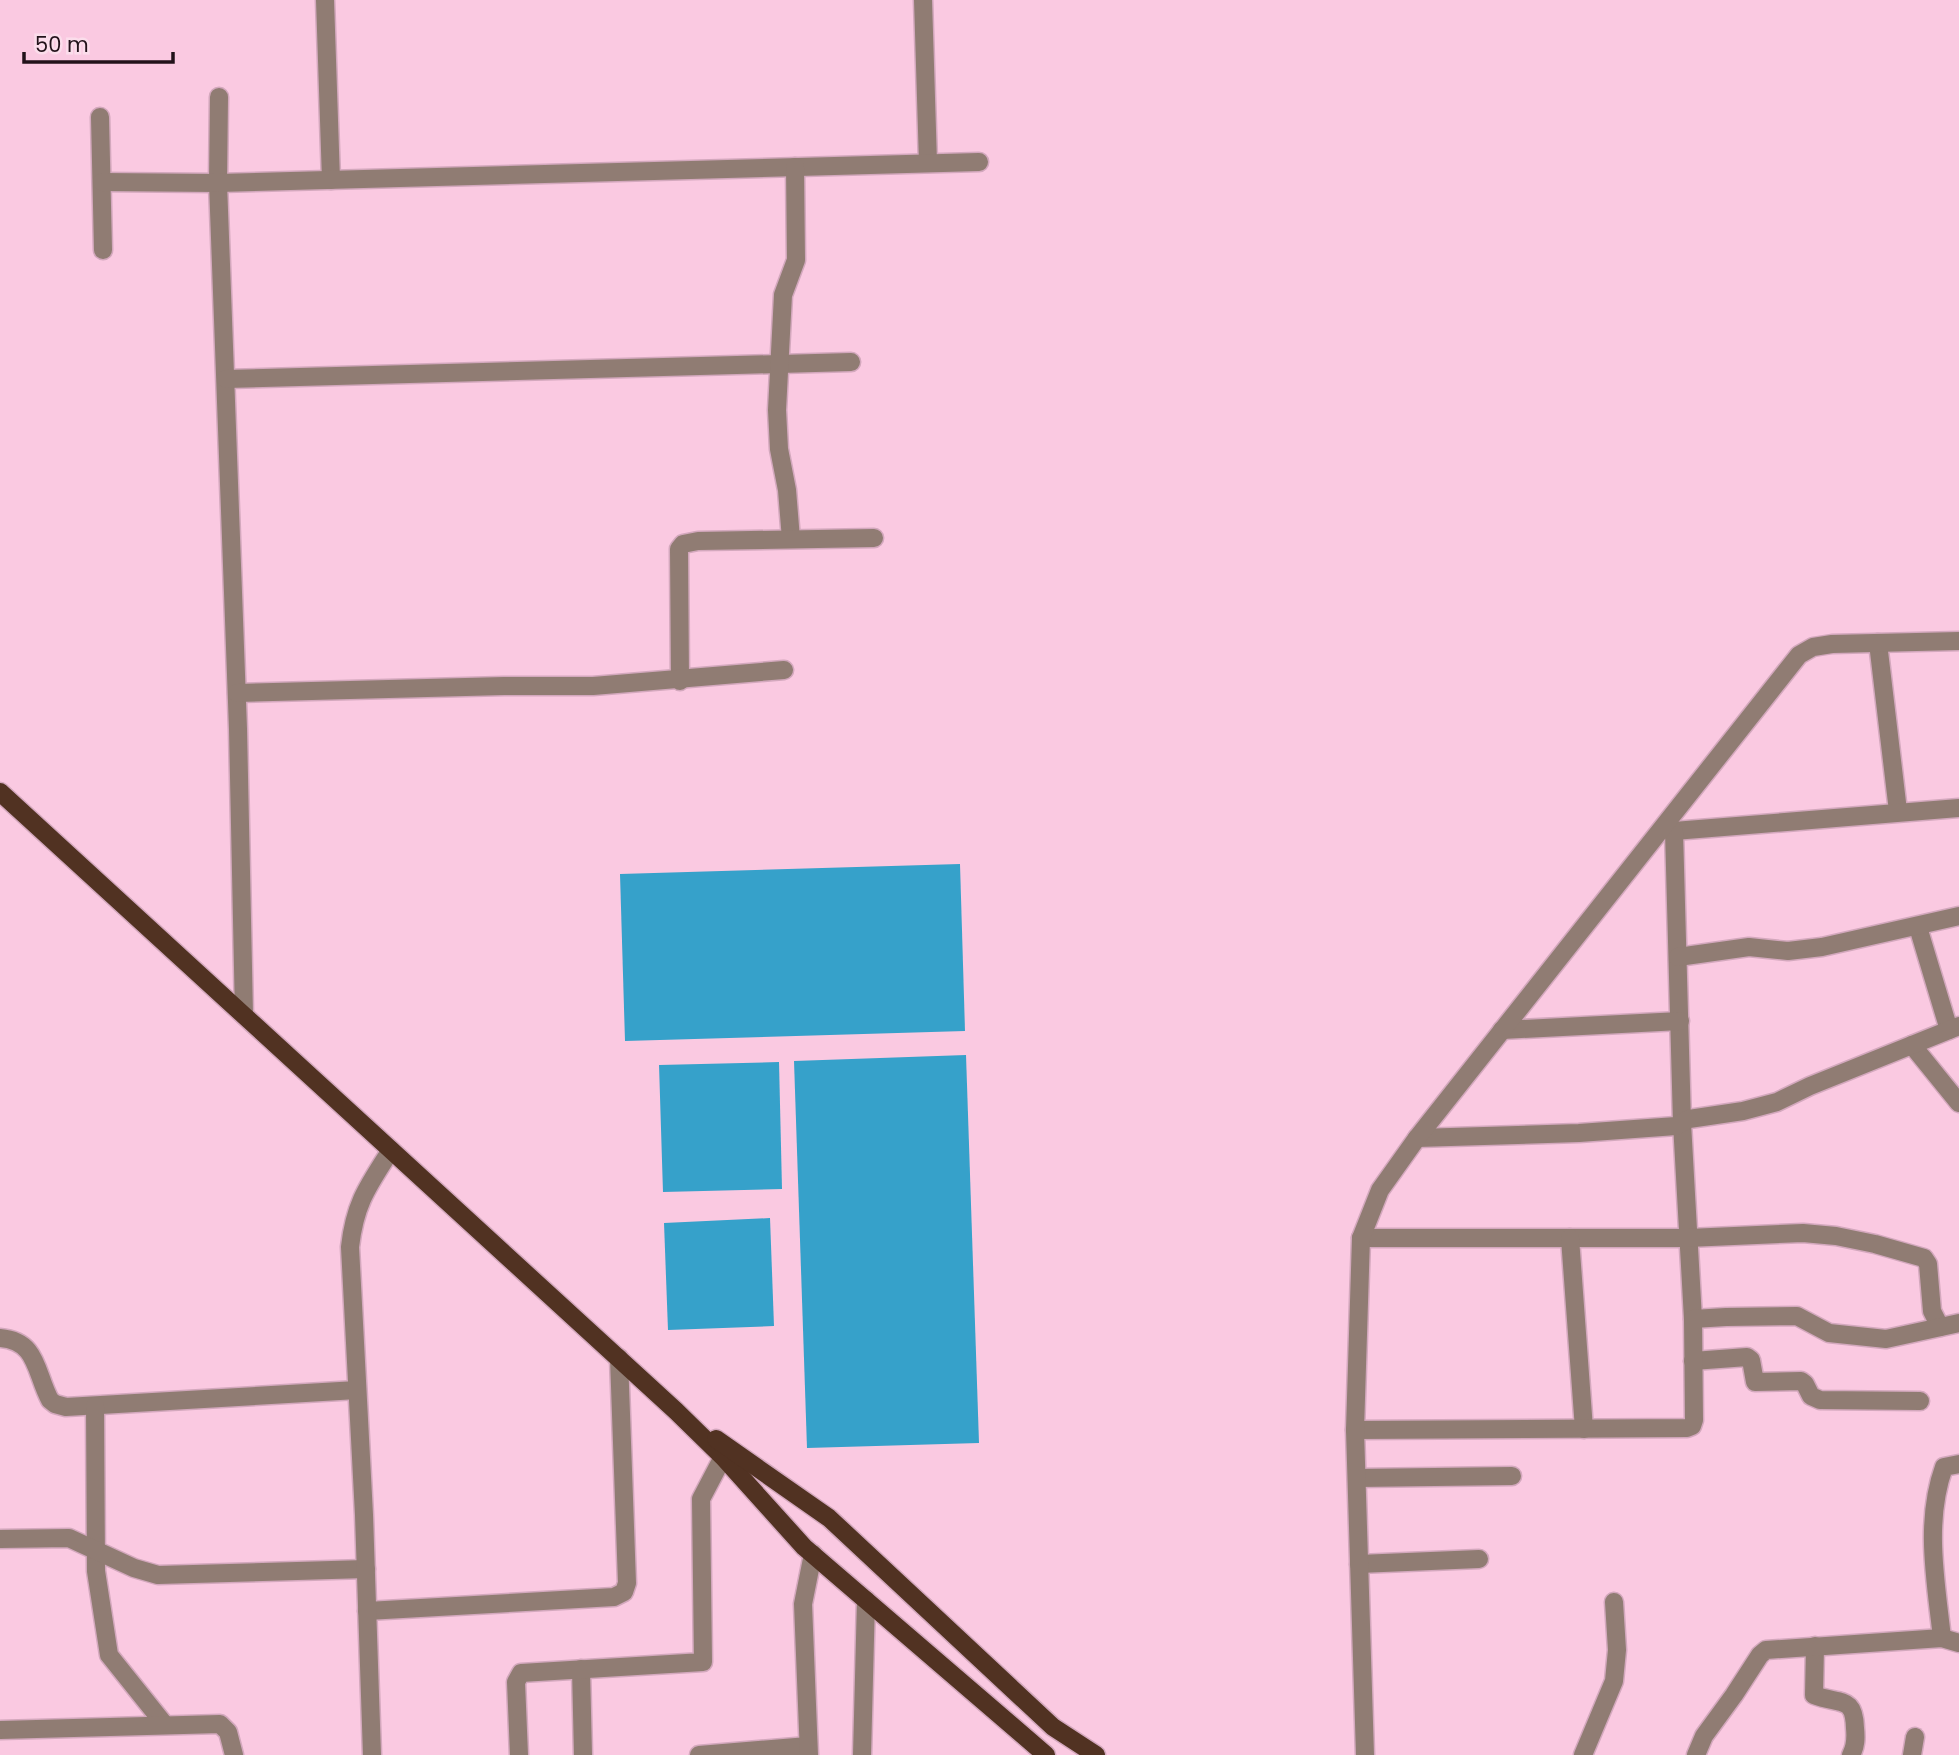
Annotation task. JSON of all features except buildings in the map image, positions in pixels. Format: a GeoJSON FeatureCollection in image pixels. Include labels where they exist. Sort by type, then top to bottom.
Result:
{"type":"FeatureCollection","features":[{"type":"Feature","properties":{"kind":"main road"},"geometry":{"type":"LineString","coordinates":[[2,797],[676,1411],[723,1457],[813,1554],[1046,1755]]}},
{"type":"Feature","properties":{"kind":"main road"},"geometry":{"type":"LineString","coordinates":[[676,1411],[829,1518],[1053,1727],[1096,1755]]}},
{"type":"Feature","properties":{"kind":"street"},"geometry":{"type":"LineString","coordinates":[[325,0],[331,180]]}},
{"type":"Feature","properties":{"kind":"street"},"geometry":{"type":"LineString","coordinates":[[923,0],[928,163]]}},
{"type":"Feature","properties":{"kind":"street"},"geometry":{"type":"LineString","coordinates":[[219,97],[218,183],[237,693],[244,1016]]}},
{"type":"Feature","properties":{"kind":"street"},"geometry":{"type":"LineString","coordinates":[[100,117],[103,250]]}},
{"type":"Feature","properties":{"kind":"street"},"geometry":{"type":"LineString","coordinates":[[102,181],[218,183],[979,162]]}},
{"type":"Feature","properties":{"kind":"street"},"geometry":{"type":"LineString","coordinates":[[791,539],[787,490],[779,449],[777,410],[783,295],[796,260],[795,167]]}},
{"type":"Feature","properties":{"kind":"street"},"geometry":{"type":"LineString","coordinates":[[226,379],[851,362]]}},
{"type":"Feature","properties":{"kind":"street"},"geometry":{"type":"LineString","coordinates":[[680,681],[679,549],[691,541],[874,538]]}},
{"type":"Feature","properties":{"kind":"street"},"geometry":{"type":"LineString","coordinates":[[1365,1755],[1355,1430],[1361,1238],[1380,1191],[1417,1138],[1502,1030],[1668,830],[1799,654],[1813,647],[1959,641]]}},
{"type":"Feature","properties":{"kind":"street"},"geometry":{"type":"LineString","coordinates":[[1878,643],[1898,811]]}},
{"type":"Feature","properties":{"kind":"street"},"geometry":{"type":"LineString","coordinates":[[237,693],[593,686],[680,681],[784,670]]}},
{"type":"Feature","properties":{"kind":"street"},"geometry":{"type":"LineString","coordinates":[[1668,830],[1959,808]]}},
{"type":"Feature","properties":{"kind":"street"},"geometry":{"type":"LineString","coordinates":[[1355,1430],[1682,1429],[1692,1426],[1693,1320],[1682,1123],[1678,957],[1668,830]]}},
{"type":"Feature","properties":{"kind":"street"},"geometry":{"type":"LineString","coordinates":[[1678,957],[1749,947],[1788,951],[1822,947],[1959,916]]}},
{"type":"Feature","properties":{"kind":"street"},"geometry":{"type":"LineString","coordinates":[[1417,1138],[1579,1133],[1676,1126],[1689,1119],[1742,1111],[1777,1102],[1954,1028],[1918,927]]}},
{"type":"Feature","properties":{"kind":"street"},"geometry":{"type":"LineString","coordinates":[[1502,1030],[1680,1021]]}},
{"type":"Feature","properties":{"kind":"street"},"geometry":{"type":"LineString","coordinates":[[1912,1045],[1959,1102]]}},
{"type":"Feature","properties":{"kind":"street"},"geometry":{"type":"LineString","coordinates":[[372,1755],[351,1247],[353,1226],[364,1192],[391,1150]]}},
{"type":"Feature","properties":{"kind":"street"},"geometry":{"type":"LineString","coordinates":[[1361,1238],[1688,1238],[1821,1234],[1875,1244],[1924,1258],[1928,1264],[1933,1314],[1940,1327]]}},
{"type":"Feature","properties":{"kind":"street"},"geometry":{"type":"LineString","coordinates":[[1570,1238],[1584,1429]]}},
{"type":"Feature","properties":{"kind":"street"},"geometry":{"type":"LineString","coordinates":[[1693,1320],[1790,1315],[1802,1318],[1829,1333],[1885,1339],[1959,1322]]}},
{"type":"Feature","properties":{"kind":"street"},"geometry":{"type":"LineString","coordinates":[[0,1338],[17,1340],[29,1349],[52,1402],[66,1407],[357,1390]]}},
{"type":"Feature","properties":{"kind":"street"},"geometry":{"type":"LineString","coordinates":[[1693,1361],[1746,1357],[1751,1360],[1755,1382],[1801,1381],[1811,1396],[1820,1399],[1920,1401]]}},
{"type":"Feature","properties":{"kind":"street"},"geometry":{"type":"LineString","coordinates":[[367,1611],[614,1597],[624,1592],[627,1583],[619,1358]]}},
{"type":"Feature","properties":{"kind":"street"},"geometry":{"type":"LineString","coordinates":[[94,1406],[96,1576],[110,1658],[165,1725]]}},
{"type":"Feature","properties":{"kind":"street"},"geometry":{"type":"LineString","coordinates":[[519,1755],[517,1678],[526,1672],[703,1662],[701,1499],[723,1457]]}},
{"type":"Feature","properties":{"kind":"street"},"geometry":{"type":"LineString","coordinates":[[1696,1755],[1704,1736],[1762,1652],[1770,1648],[1950,1641],[1932,1543],[1933,1517],[1944,1467],[1959,1464]]}},
{"type":"Feature","properties":{"kind":"street"},"geometry":{"type":"LineString","coordinates":[[1357,1478],[1512,1475]]}},
{"type":"Feature","properties":{"kind":"street"},"geometry":{"type":"LineString","coordinates":[[0,1539],[63,1537],[148,1574],[169,1576],[366,1569]]}},
{"type":"Feature","properties":{"kind":"street"},"geometry":{"type":"LineString","coordinates":[[699,1755],[809,1751],[803,1604],[813,1554]]}},
{"type":"Feature","properties":{"kind":"street"},"geometry":{"type":"LineString","coordinates":[[1359,1564],[1479,1559]]}},
{"type":"Feature","properties":{"kind":"street"},"geometry":{"type":"LineString","coordinates":[[862,1755],[866,1600]]}},
{"type":"Feature","properties":{"kind":"street"},"geometry":{"type":"LineString","coordinates":[[1583,1755],[1614,1681],[1617,1650],[1614,1602]]}},
{"type":"Feature","properties":{"kind":"street"},"geometry":{"type":"LineString","coordinates":[[1815,1646],[1814,1695],[1849,1705],[1854,1710],[1856,1743],[1851,1755]]}},
{"type":"Feature","properties":{"kind":"street"},"geometry":{"type":"LineString","coordinates":[[581,1669],[583,1755]]}},
{"type":"Feature","properties":{"kind":"street"},"geometry":{"type":"LineString","coordinates":[[0,1730],[223,1725],[228,1732],[234,1755]]}},
{"type":"Feature","properties":{"kind":"water"},"geometry":{"type":"Polygon","coordinates":[[[960,864],[965,1031],[625,1041],[620,874],[960,864]]]}},
{"type":"Feature","properties":{"kind":"water"},"geometry":{"type":"Polygon","coordinates":[[[966,1055],[979,1443],[807,1448],[794,1061],[966,1055]]]}},
{"type":"Feature","properties":{"kind":"water"},"geometry":{"type":"Polygon","coordinates":[[[779,1062],[782,1189],[663,1192],[659,1065],[779,1062]]]}},
{"type":"Feature","properties":{"kind":"water"},"geometry":{"type":"Polygon","coordinates":[[[770,1218],[774,1326],[668,1330],[664,1223],[770,1218]]]}}]}
